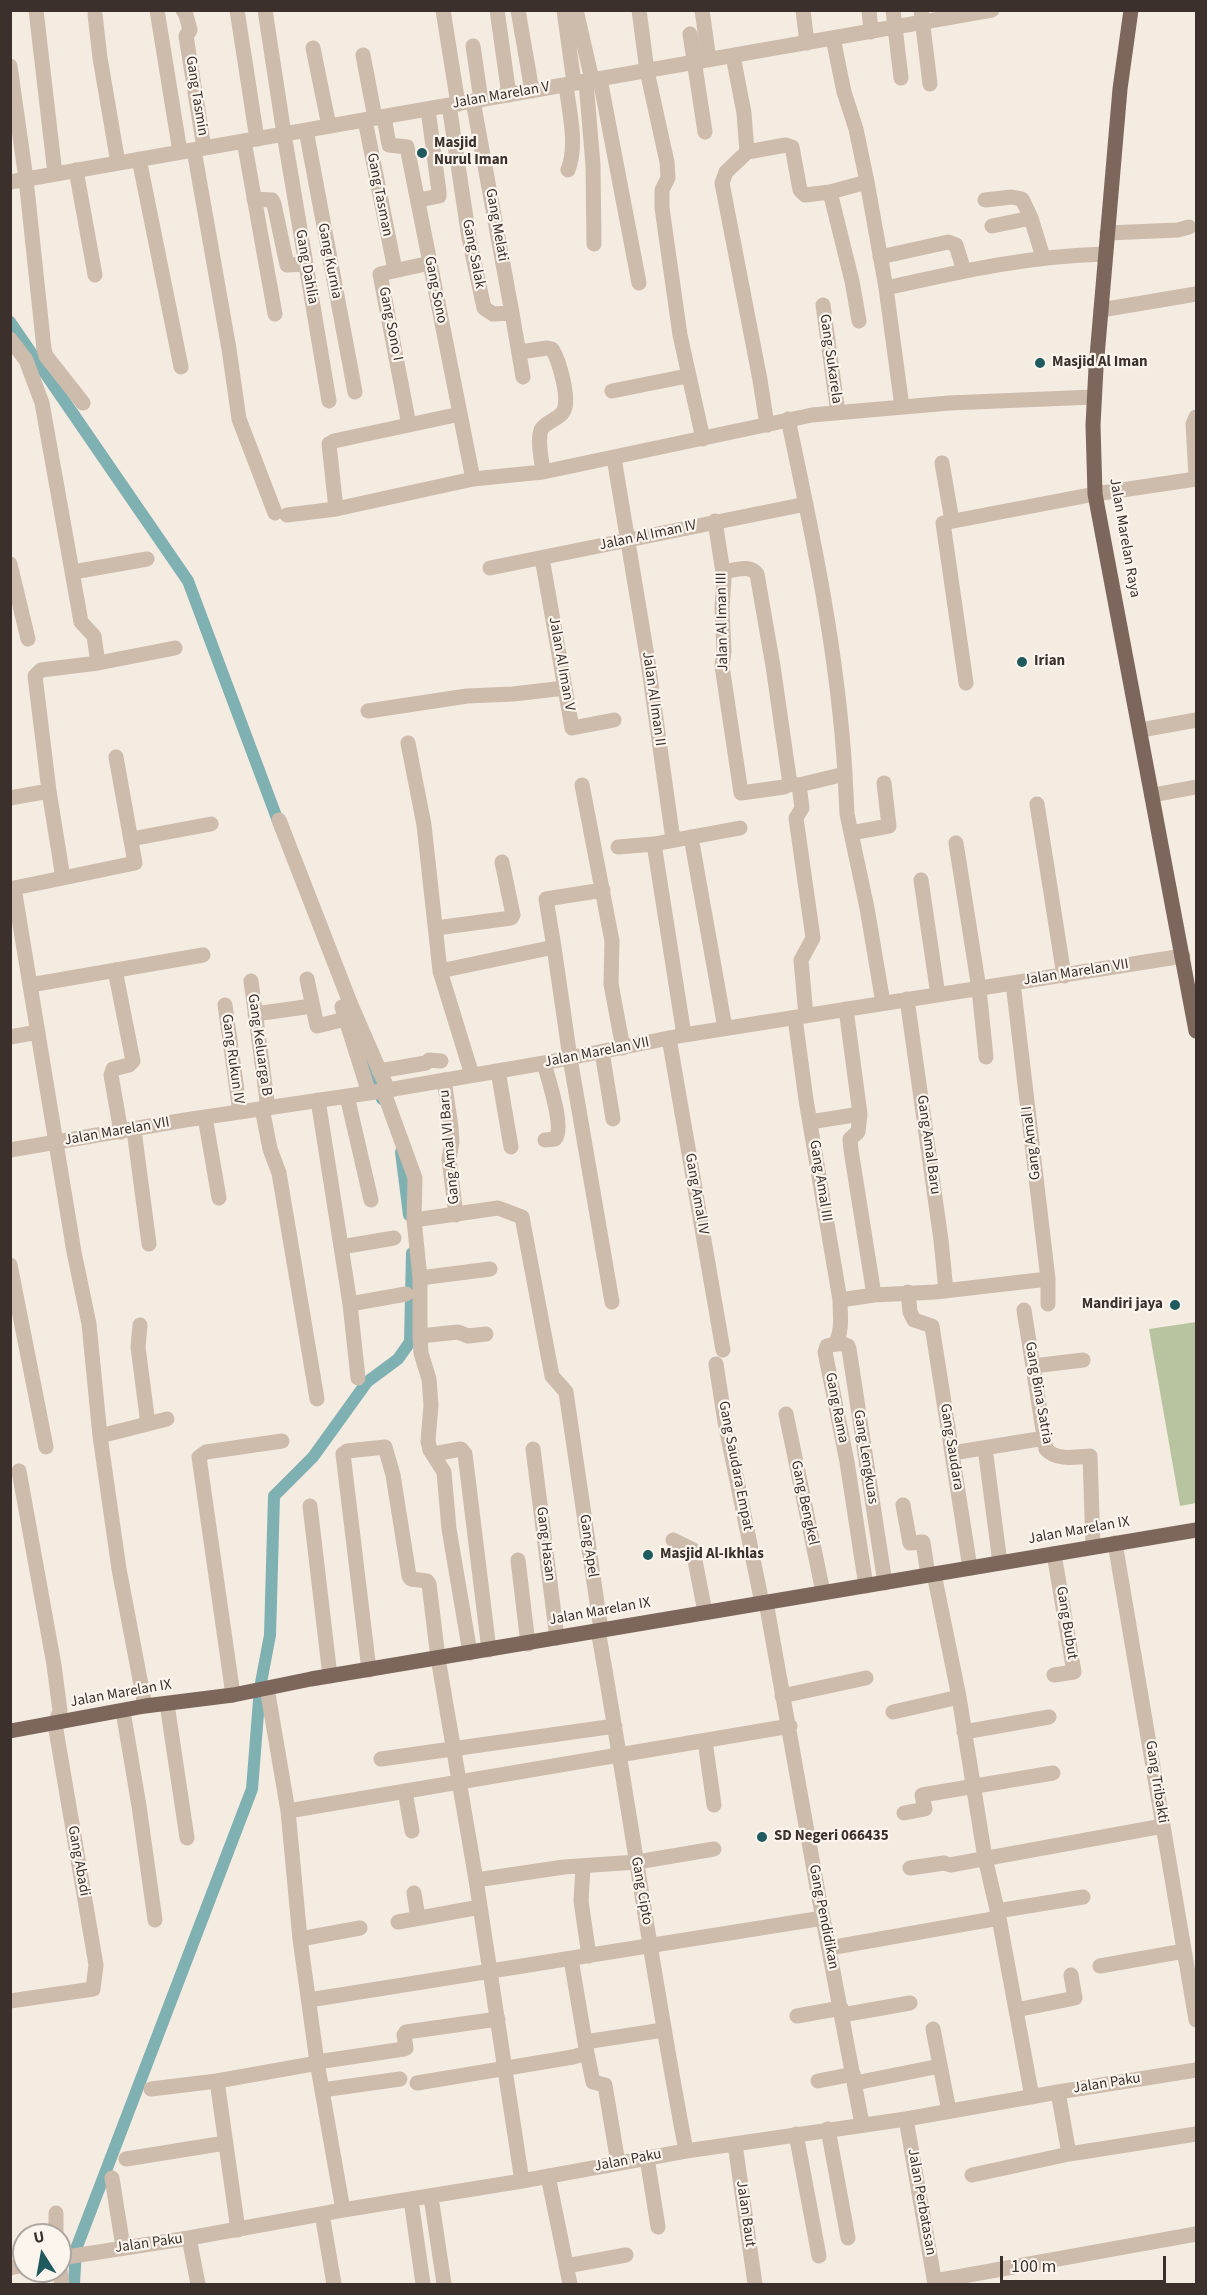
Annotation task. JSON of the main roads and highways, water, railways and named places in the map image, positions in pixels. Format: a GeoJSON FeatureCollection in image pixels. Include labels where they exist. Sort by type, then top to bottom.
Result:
{"type":"FeatureCollection","features":[{"type":"Feature","properties":{"kind":"main road","name":"Jalan Marelan Raya"},"geometry":{"type":"LineString","coordinates":[[1131,10],[1120,90],[1094,397],[1095,494],[1197,1031]]}},
{"type":"Feature","properties":{"kind":"main road","name":"Jalan Marelan IX"},"geometry":{"type":"LineString","coordinates":[[10,1731],[145,1706],[233,1695],[330,1676],[1197,1530]]}},
{"type":"Feature","properties":{"kind":"waterway"},"geometry":{"type":"LineString","coordinates":[[10,322],[188,581],[281,829]]}},
{"type":"Feature","properties":{"kind":"waterway"},"geometry":{"type":"LineString","coordinates":[[364,1051],[382,1099]]}},
{"type":"Feature","properties":{"kind":"waterway"},"geometry":{"type":"LineString","coordinates":[[401,1152],[409,1215]]}},
{"type":"Feature","properties":{"kind":"waterway"},"geometry":{"type":"LineString","coordinates":[[74,2284],[76,2249],[252,1789],[260,1688],[270,1635],[274,1496],[313,1457],[367,1382],[398,1359],[410,1342],[412,1253]]}},
{"type":"Feature","properties":{"kind":"place","name":"Masjid Nurul Iman"},"geometry":{"type":"Point","coordinates":[422,153]}},
{"type":"Feature","properties":{"kind":"place","name":"Masjid Al Iman"},"geometry":{"type":"Point","coordinates":[1040,363]}},
{"type":"Feature","properties":{"kind":"place","name":"Irian"},"geometry":{"type":"Point","coordinates":[1022,662]}},
{"type":"Feature","properties":{"kind":"place","name":"Mandiri jaya"},"geometry":{"type":"Point","coordinates":[1175,1305]}},
{"type":"Feature","properties":{"kind":"place","name":"Masjid Al-Ikhlas"},"geometry":{"type":"Point","coordinates":[648,1555]}},
{"type":"Feature","properties":{"kind":"place","name":"SD Negeri 066435"},"geometry":{"type":"Point","coordinates":[762,1837]}}]}
